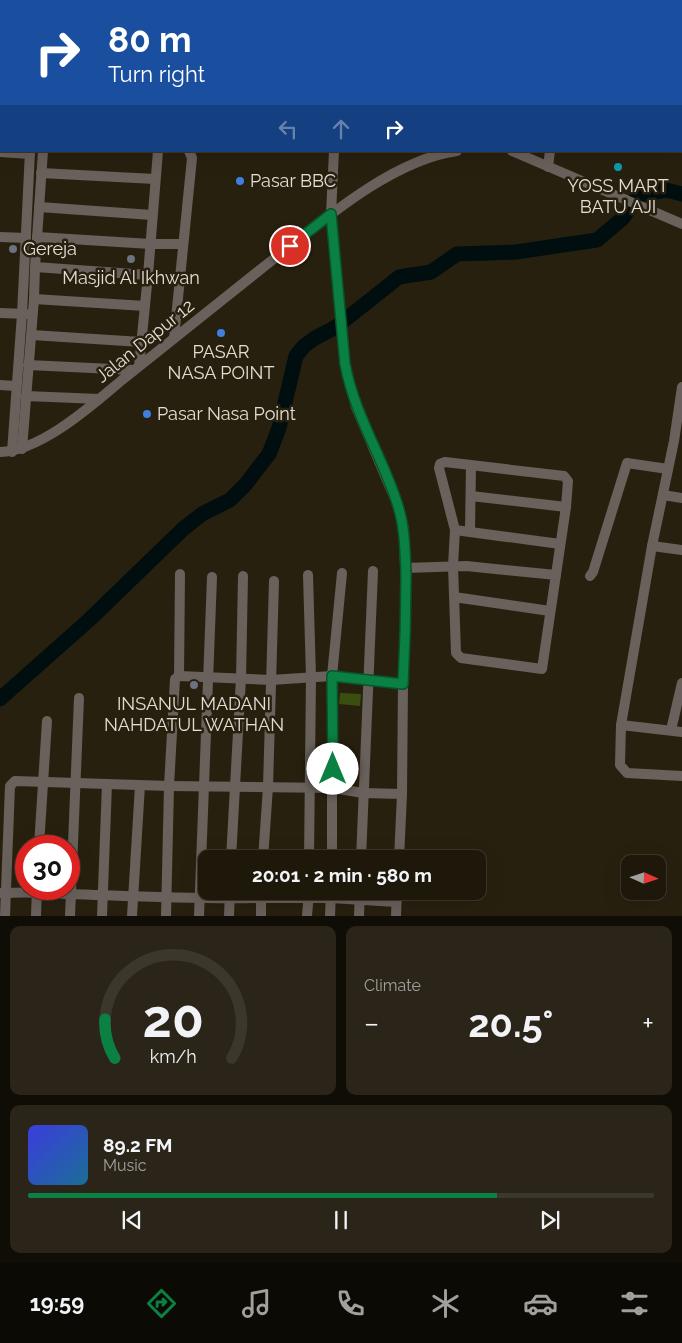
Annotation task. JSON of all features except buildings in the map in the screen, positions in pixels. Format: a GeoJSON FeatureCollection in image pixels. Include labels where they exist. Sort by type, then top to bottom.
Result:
{"type":"FeatureCollection","features":[{"type":"Feature","properties":{"kind":"street"},"geometry":{"type":"LineString","coordinates":[[0,152],[30,153],[22,314],[16,386],[17,450]]}},
{"type":"Feature","properties":{"kind":"street"},"geometry":{"type":"LineString","coordinates":[[17,450],[26,396],[32,335],[43,152]]}},
{"type":"Feature","properties":{"kind":"street"},"geometry":{"type":"LineString","coordinates":[[28,365],[137,368],[151,244],[158,152]]}},
{"type":"Feature","properties":{"kind":"street"},"geometry":{"type":"LineString","coordinates":[[174,338],[192,158],[189,152]]}},
{"type":"Feature","properties":{"kind":"street"},"geometry":{"type":"LineString","coordinates":[[334,152],[331,214],[345,364],[356,407],[398,506],[404,529],[406,600],[402,794],[399,850]]}},
{"type":"Feature","properties":{"kind":"street","name":"Jalan Dapur 12"},"geometry":{"type":"LineString","coordinates":[[0,452],[17,450],[52,433],[99,399],[331,214],[386,178],[418,161],[451,152]]}},
{"type":"Feature","properties":{"kind":"street"},"geometry":{"type":"LineString","coordinates":[[514,152],[682,224]]}},
{"type":"Feature","properties":{"kind":"street"},"geometry":{"type":"LineString","coordinates":[[548,167],[550,152]]}},
{"type":"Feature","properties":{"kind":"street"},"geometry":{"type":"LineString","coordinates":[[41,173],[155,179]]}},
{"type":"Feature","properties":{"kind":"street"},"geometry":{"type":"LineString","coordinates":[[39,207],[152,215]]}},
{"type":"Feature","properties":{"kind":"street"},"geometry":{"type":"LineString","coordinates":[[0,237],[26,238]]}},
{"type":"Feature","properties":{"kind":"street"},"geometry":{"type":"LineString","coordinates":[[37,237],[151,244],[183,244]]}},
{"type":"Feature","properties":{"kind":"street"},"geometry":{"type":"LineString","coordinates":[[35,268],[148,275]]}},
{"type":"Feature","properties":{"kind":"street"},"geometry":{"type":"LineString","coordinates":[[34,299],[145,306]]}},
{"type":"Feature","properties":{"kind":"street"},"geometry":{"type":"LineString","coordinates":[[0,313],[33,314]]}},
{"type":"Feature","properties":{"kind":"street"},"geometry":{"type":"LineString","coordinates":[[32,335],[141,342]]}},
{"type":"Feature","properties":{"kind":"street"},"geometry":{"type":"LineString","coordinates":[[0,385],[16,386]]}},
{"type":"Feature","properties":{"kind":"street"},"geometry":{"type":"LineString","coordinates":[[682,388],[678,441],[668,469],[652,546],[621,725],[620,766],[627,773],[682,776]]}},
{"type":"Feature","properties":{"kind":"street"},"geometry":{"type":"LineString","coordinates":[[26,396],[99,399]]}},
{"type":"Feature","properties":{"kind":"street"},"geometry":{"type":"LineString","coordinates":[[441,462],[471,466],[564,476],[569,484],[543,667],[539,670],[458,656],[455,650],[453,566],[455,530],[439,466],[441,462]]}},
{"type":"Feature","properties":{"kind":"street"},"geometry":{"type":"LineString","coordinates":[[590,576],[593,572],[627,463],[668,469]]}},
{"type":"Feature","properties":{"kind":"street"},"geometry":{"type":"LineString","coordinates":[[470,531],[471,466]]}},
{"type":"Feature","properties":{"kind":"street"},"geometry":{"type":"LineString","coordinates":[[663,495],[682,498]]}},
{"type":"Feature","properties":{"kind":"street"},"geometry":{"type":"LineString","coordinates":[[471,496],[566,507]]}},
{"type":"Feature","properties":{"kind":"street"},"geometry":{"type":"LineString","coordinates":[[455,530],[560,544]]}},
{"type":"Feature","properties":{"kind":"street"},"geometry":{"type":"LineString","coordinates":[[652,546],[682,550]]}},
{"type":"Feature","properties":{"kind":"street"},"geometry":{"type":"LineString","coordinates":[[406,568],[466,566],[556,575]]}},
{"type":"Feature","properties":{"kind":"street"},"geometry":{"type":"LineString","coordinates":[[361,850],[362,793],[373,571]]}},
{"type":"Feature","properties":{"kind":"street"},"geometry":{"type":"LineString","coordinates":[[332,850],[332,676],[342,573]]}},
{"type":"Feature","properties":{"kind":"street"},"geometry":{"type":"LineString","coordinates":[[166,916],[169,786],[175,679],[178,676],[180,574]]}},
{"type":"Feature","properties":{"kind":"street"},"geometry":{"type":"LineString","coordinates":[[308,575],[311,677],[309,850]]}},
{"type":"Feature","properties":{"kind":"street"},"geometry":{"type":"LineString","coordinates":[[231,850],[241,678],[243,576]]}},
{"type":"Feature","properties":{"kind":"street"},"geometry":{"type":"LineString","coordinates":[[202,850],[212,577]]}},
{"type":"Feature","properties":{"kind":"street"},"geometry":{"type":"LineString","coordinates":[[264,850],[268,787],[274,581]]}},
{"type":"Feature","properties":{"kind":"street"},"geometry":{"type":"LineString","coordinates":[[454,598],[550,611]]}},
{"type":"Feature","properties":{"kind":"street"},"geometry":{"type":"LineString","coordinates":[[178,676],[271,680],[332,676],[403,684]]}},
{"type":"Feature","properties":{"kind":"street"},"geometry":{"type":"LineString","coordinates":[[621,725],[677,731],[682,683]]}},
{"type":"Feature","properties":{"kind":"street"},"geometry":{"type":"LineString","coordinates":[[73,835],[79,698]]}},
{"type":"Feature","properties":{"kind":"street"},"geometry":{"type":"LineString","coordinates":[[40,835],[47,721]]}},
{"type":"Feature","properties":{"kind":"street"},"geometry":{"type":"LineString","coordinates":[[5,916],[3,893],[10,786],[18,780],[169,786],[311,787],[333,788],[362,793],[402,794]]}},
{"type":"Feature","properties":{"kind":"street"},"geometry":{"type":"LineString","coordinates":[[102,916],[107,784]]}},
{"type":"Feature","properties":{"kind":"street"},"geometry":{"type":"LineString","coordinates":[[132,916],[140,785]]}},
{"type":"Feature","properties":{"kind":"street"},"geometry":{"type":"LineString","coordinates":[[80,895],[133,897],[166,896],[198,899]]}},
{"type":"Feature","properties":{"kind":"street"},"geometry":{"type":"LineString","coordinates":[[36,916],[37,900]]}},
{"type":"Feature","properties":{"kind":"street"},"geometry":{"type":"LineString","coordinates":[[70,916],[71,900]]}},
{"type":"Feature","properties":{"kind":"street"},"geometry":{"type":"LineString","coordinates":[[199,916],[200,900]]}},
{"type":"Feature","properties":{"kind":"street"},"geometry":{"type":"LineString","coordinates":[[229,900],[229,916]]}},
{"type":"Feature","properties":{"kind":"street"},"geometry":{"type":"LineString","coordinates":[[261,900],[261,916]]}},
{"type":"Feature","properties":{"kind":"street"},"geometry":{"type":"LineString","coordinates":[[307,916],[309,900]]}},
{"type":"Feature","properties":{"kind":"street"},"geometry":{"type":"LineString","coordinates":[[330,916],[331,900]]}},
{"type":"Feature","properties":{"kind":"street"},"geometry":{"type":"LineString","coordinates":[[359,916],[360,900]]}},
{"type":"Feature","properties":{"kind":"street"},"geometry":{"type":"LineString","coordinates":[[396,916],[397,900]]}},
{"type":"Feature","properties":{"kind":"green space"},"geometry":{"type":"Polygon","coordinates":[[[340,693],[361,694],[360,706],[339,704],[340,693]]]}},
{"type":"Feature","properties":{"kind":"waterway"},"geometry":{"type":"LineString","coordinates":[[0,699],[89,620],[183,529],[202,514],[230,500],[245,485],[269,454],[279,428],[296,356],[304,346],[336,327],[399,277],[431,272],[457,254],[516,252],[597,240],[623,218],[638,195],[666,190],[682,194]]}},
{"type":"Feature","properties":{"kind":"place","name":"YOSS MART BATU AJI"},"geometry":{"type":"Point","coordinates":[618,167]}},
{"type":"Feature","properties":{"kind":"place","name":"Pasar BBC"},"geometry":{"type":"Point","coordinates":[240,181]}},
{"type":"Feature","properties":{"kind":"place","name":"Gereja"},"geometry":{"type":"Point","coordinates":[13,249]}},
{"type":"Feature","properties":{"kind":"place","name":"Masjid Al Ikhwan"},"geometry":{"type":"Point","coordinates":[131,259]}},
{"type":"Feature","properties":{"kind":"place","name":"PASAR NASA POINT"},"geometry":{"type":"Point","coordinates":[221,333]}},
{"type":"Feature","properties":{"kind":"place","name":"Pasar Nasa Point"},"geometry":{"type":"Point","coordinates":[147,414]}},
{"type":"Feature","properties":{"kind":"place","name":"INSANUL MADANI NAHDATUL WATHAN"},"geometry":{"type":"Point","coordinates":[194,685]}},
{"type":"Feature","properties":{"kind":"route"},"geometry":{"type":"LineString","coordinates":[[290,246],[331,214],[348,380],[356,407],[398,506],[404,529],[406,600],[403,684],[332,676],[333,769]]}}]}
